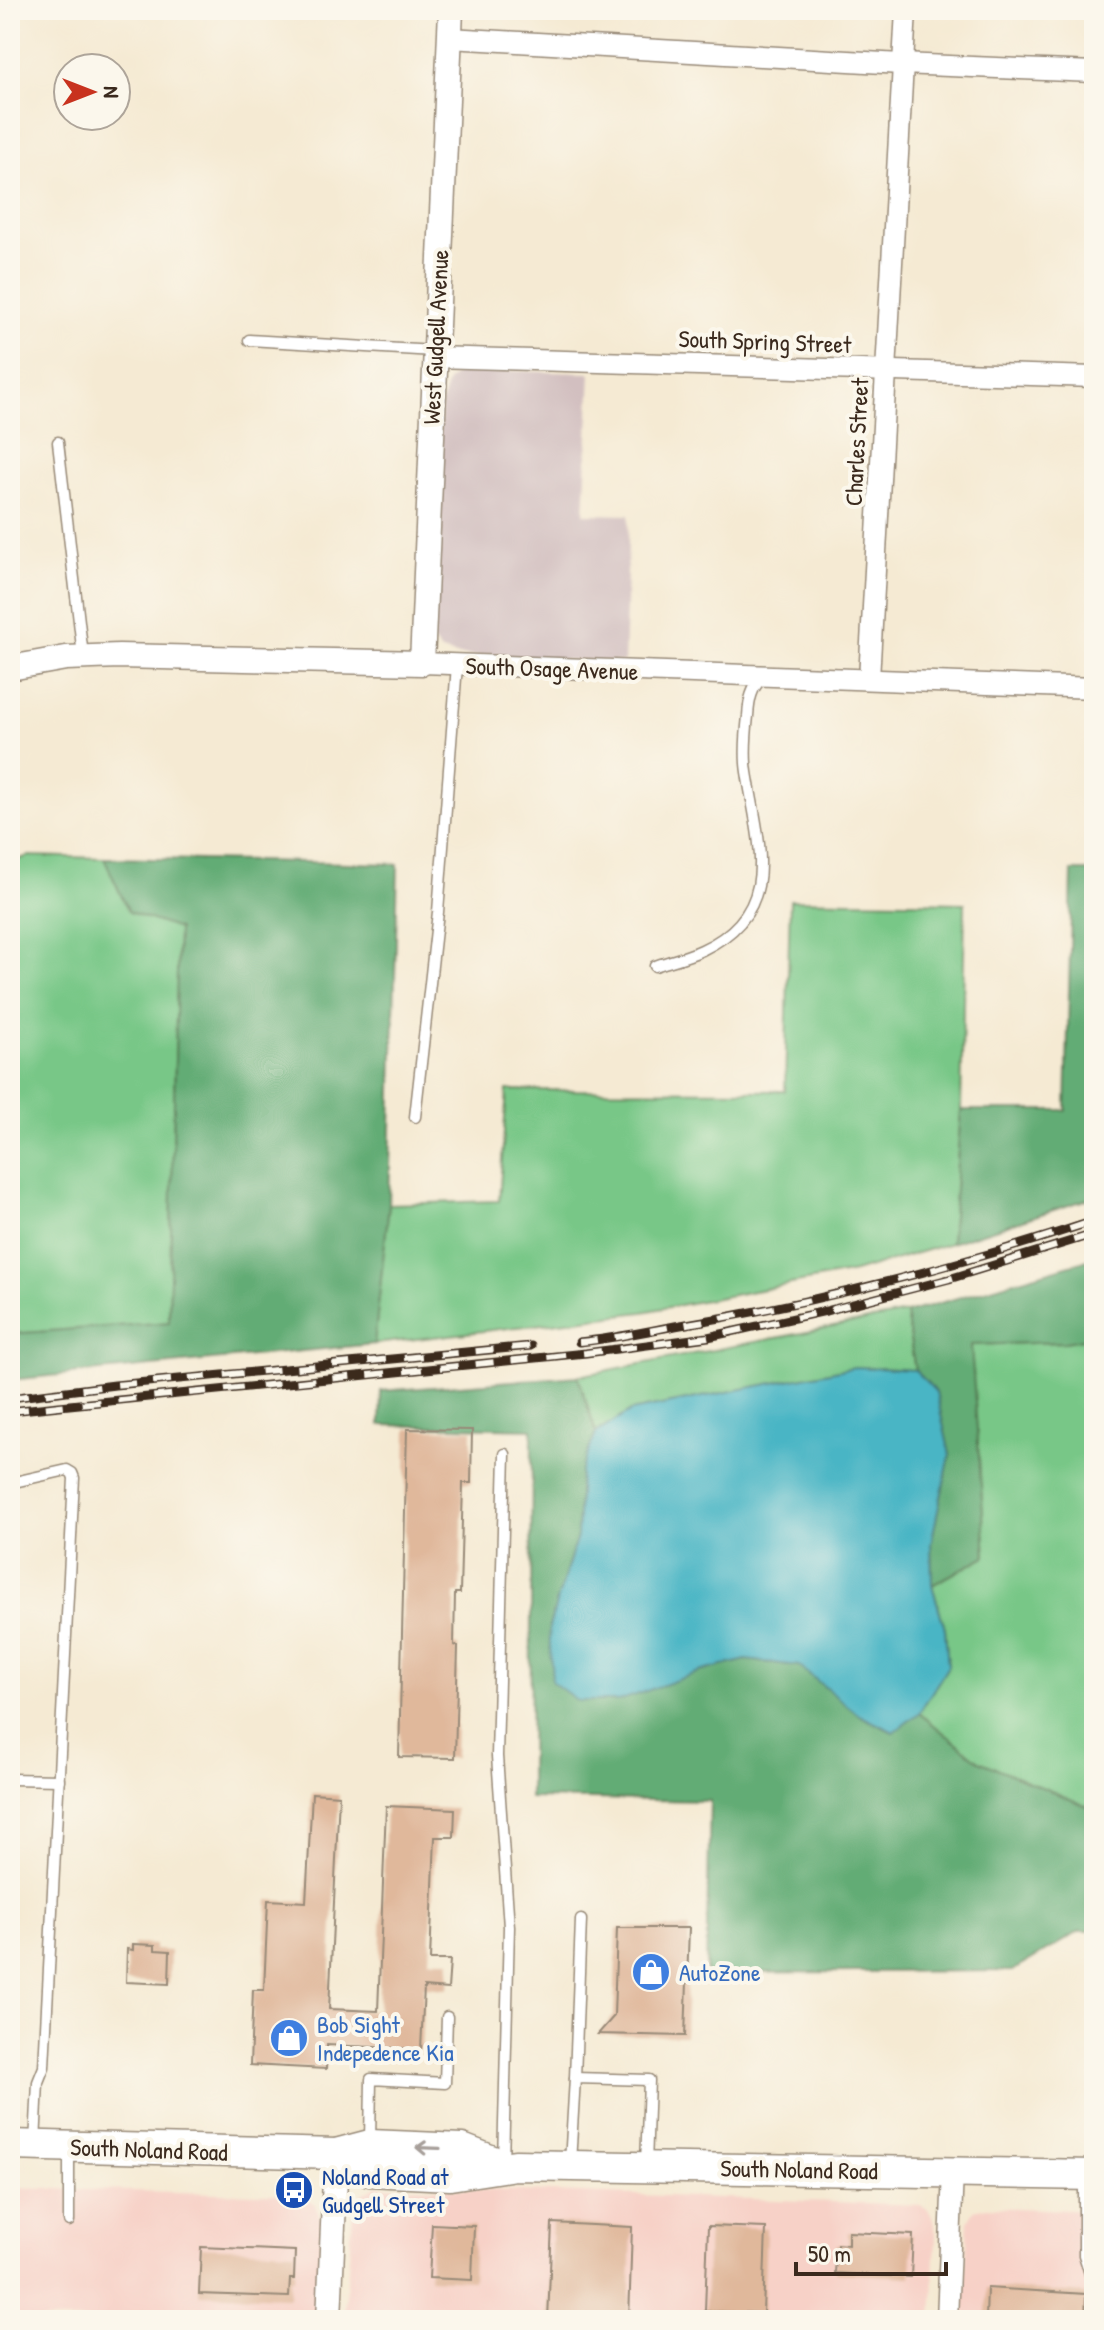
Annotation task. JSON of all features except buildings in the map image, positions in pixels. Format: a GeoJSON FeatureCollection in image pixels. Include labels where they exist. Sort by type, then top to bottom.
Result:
{"type":"FeatureCollection","features":[{"type":"Feature","properties":{"kind":"main road","name":"South Noland Road"},"geometry":{"type":"LineString","coordinates":[[22,2146],[336,2154],[370,2145],[462,2149],[503,2165]]}},
{"type":"Feature","properties":{"kind":"main road","name":"South Noland Road"},"geometry":{"type":"LineString","coordinates":[[336,2154],[370,2171],[450,2175],[474,2173],[503,2165],[1089,2175]]}},
{"type":"Feature","properties":{"kind":"street","name":"West Gudgell Avenue"},"geometry":{"type":"LineString","coordinates":[[422,663],[451,10]]}},
{"type":"Feature","properties":{"kind":"street","name":"Charles Street"},"geometry":{"type":"LineString","coordinates":[[869,679],[906,10]]}},
{"type":"Feature","properties":{"kind":"street"},"geometry":{"type":"LineString","coordinates":[[449,38],[1094,72]]}},
{"type":"Feature","properties":{"kind":"street","name":"South Spring Street"},"geometry":{"type":"LineString","coordinates":[[434,354],[1094,377]]}},
{"type":"Feature","properties":{"kind":"street","name":"South Osage Avenue"},"geometry":{"type":"LineString","coordinates":[[10,668],[83,657],[119,656],[422,663],[1094,688]]}},
{"type":"Feature","properties":{"kind":"street"},"geometry":{"type":"LineString","coordinates":[[329,2320],[336,2154]]}},
{"type":"Feature","properties":{"kind":"street"},"geometry":{"type":"LineString","coordinates":[[947,2320],[953,2171]]}},
{"type":"Feature","properties":{"kind":"lane"},"geometry":{"type":"LineString","coordinates":[[249,340],[434,354]]}},
{"type":"Feature","properties":{"kind":"lane"},"geometry":{"type":"LineString","coordinates":[[58,442],[83,657]]}},
{"type":"Feature","properties":{"kind":"lane"},"geometry":{"type":"LineString","coordinates":[[415,1117],[433,967],[457,665]]}},
{"type":"Feature","properties":{"kind":"lane"},"geometry":{"type":"LineString","coordinates":[[655,966],[702,950],[737,928],[757,896],[759,837],[745,748],[751,693],[755,684],[769,675]]}},
{"type":"Feature","properties":{"kind":"lane"},"geometry":{"type":"LineString","coordinates":[[503,2165],[509,1927],[497,1756],[505,1454]]}},
{"type":"Feature","properties":{"kind":"lane"},"geometry":{"type":"LineString","coordinates":[[10,1483],[67,1470],[74,1478],[44,2067],[22,2146]]}},
{"type":"Feature","properties":{"kind":"lane"},"geometry":{"type":"LineString","coordinates":[[10,1779],[59,1780]]}},
{"type":"Feature","properties":{"kind":"lane"},"geometry":{"type":"LineString","coordinates":[[570,2166],[581,1920]]}},
{"type":"Feature","properties":{"kind":"lane"},"geometry":{"type":"LineString","coordinates":[[370,2145],[371,2079],[445,2083],[447,2017]]}},
{"type":"Feature","properties":{"kind":"lane"},"geometry":{"type":"LineString","coordinates":[[575,2078],[649,2080],[646,2167]]}},
{"type":"Feature","properties":{"kind":"lane"},"geometry":{"type":"LineString","coordinates":[[69,2147],[69,2221]]}},
{"type":"Feature","properties":{"kind":"lane"},"geometry":{"type":"LineString","coordinates":[[1089,2175],[1084,2255],[1094,2288],[1093,2320]]}},
{"type":"Feature","properties":{"kind":"shaded area"},"geometry":{"type":"Polygon","coordinates":[[[459,370],[591,373],[584,514],[629,515],[624,662],[457,655],[441,651],[433,641],[441,404],[448,382],[459,370]]]}},
{"type":"Feature","properties":{"kind":"shaded area"},"geometry":{"type":"Polygon","coordinates":[[[377,2186],[920,2205],[928,2209],[934,2221],[936,2237],[932,2320],[398,2320],[344,2317],[353,2213],[362,2194],[377,2186]]]}},
{"type":"Feature","properties":{"kind":"shaded area"},"geometry":{"type":"Polygon","coordinates":[[[10,2188],[303,2195],[315,2205],[322,2222],[318,2320],[10,2320],[10,2188]]]}},
{"type":"Feature","properties":{"kind":"shaded area"},"geometry":{"type":"Polygon","coordinates":[[[986,2207],[1094,2211],[1094,2320],[963,2320],[968,2221],[974,2210],[986,2207]]]}},
{"type":"Feature","properties":{"kind":"green space"},"geometry":{"type":"Polygon","coordinates":[[[28,856],[104,858],[129,912],[178,928],[169,1323],[10,1334],[10,863],[28,856]]]}},
{"type":"Feature","properties":{"kind":"green space"},"geometry":{"type":"Polygon","coordinates":[[[104,858],[398,864],[389,1204],[374,1344],[10,1380],[10,1334],[169,1322],[178,929],[129,912],[104,858]]]}},
{"type":"Feature","properties":{"kind":"green space"},"geometry":{"type":"Polygon","coordinates":[[[1072,871],[1094,871],[1094,1197],[951,1243],[961,1110],[1066,1110],[1072,871]]]}},
{"type":"Feature","properties":{"kind":"green space"},"geometry":{"type":"Polygon","coordinates":[[[790,900],[965,903],[961,1110],[951,1243],[854,1272],[643,1312],[374,1344],[389,1204],[499,1201],[507,1090],[785,1091],[790,900]]]}},
{"type":"Feature","properties":{"kind":"green space"},"geometry":{"type":"Polygon","coordinates":[[[1094,1258],[1094,1337],[1065,1342],[971,1345],[986,1556],[932,1585],[931,1543],[950,1455],[936,1392],[915,1370],[906,1313],[1094,1258]]]}},
{"type":"Feature","properties":{"kind":"green space"},"geometry":{"type":"Polygon","coordinates":[[[906,1313],[915,1370],[855,1367],[631,1411],[596,1433],[578,1376],[906,1313]]]}},
{"type":"Feature","properties":{"kind":"green space"},"geometry":{"type":"Polygon","coordinates":[[[1094,1337],[1094,1809],[979,1761],[919,1713],[948,1666],[945,1629],[932,1585],[986,1556],[970,1345],[1065,1342],[1094,1337]]]}},
{"type":"Feature","properties":{"kind":"green space"},"geometry":{"type":"Polygon","coordinates":[[[578,1376],[596,1433],[580,1473],[577,1537],[549,1627],[699,1672],[746,1660],[799,1666],[859,1715],[893,1732],[919,1713],[979,1761],[1094,1809],[1094,1931],[1080,1931],[1012,1971],[706,1973],[710,1801],[530,1798],[532,1429],[380,1425],[381,1391],[578,1376]]]}},
{"type":"Feature","properties":{"kind":"water"},"geometry":{"type":"Polygon","coordinates":[[[855,1367],[915,1370],[936,1392],[950,1455],[931,1543],[932,1585],[945,1629],[948,1666],[919,1713],[894,1732],[859,1715],[799,1666],[746,1660],[699,1672],[619,1701],[578,1701],[552,1682],[549,1627],[577,1537],[580,1473],[596,1433],[631,1411],[855,1367]]]}},
{"type":"Feature","properties":{"kind":"railway"},"geometry":{"type":"LineString","coordinates":[[579,1342],[728,1317],[834,1295],[939,1268],[1094,1221]]}},
{"type":"Feature","properties":{"kind":"railway"},"geometry":{"type":"LineString","coordinates":[[10,1411],[586,1353],[708,1337],[949,1279],[1094,1234]]}},
{"type":"Feature","properties":{"kind":"railway"},"geometry":{"type":"LineString","coordinates":[[10,1398],[115,1385],[531,1346]]}},
{"type":"Feature","properties":{"kind":"place","name":"AutoZone"},"geometry":{"type":"Point","coordinates":[651,1972]}},
{"type":"Feature","properties":{"kind":"place","name":"Bob Sight Indepedence Kia"},"geometry":{"type":"Point","coordinates":[289,2038]}},
{"type":"Feature","properties":{"kind":"place","name":"Noland Road at Gudgell Street"},"geometry":{"type":"Point","coordinates":[294,2190]}}]}
